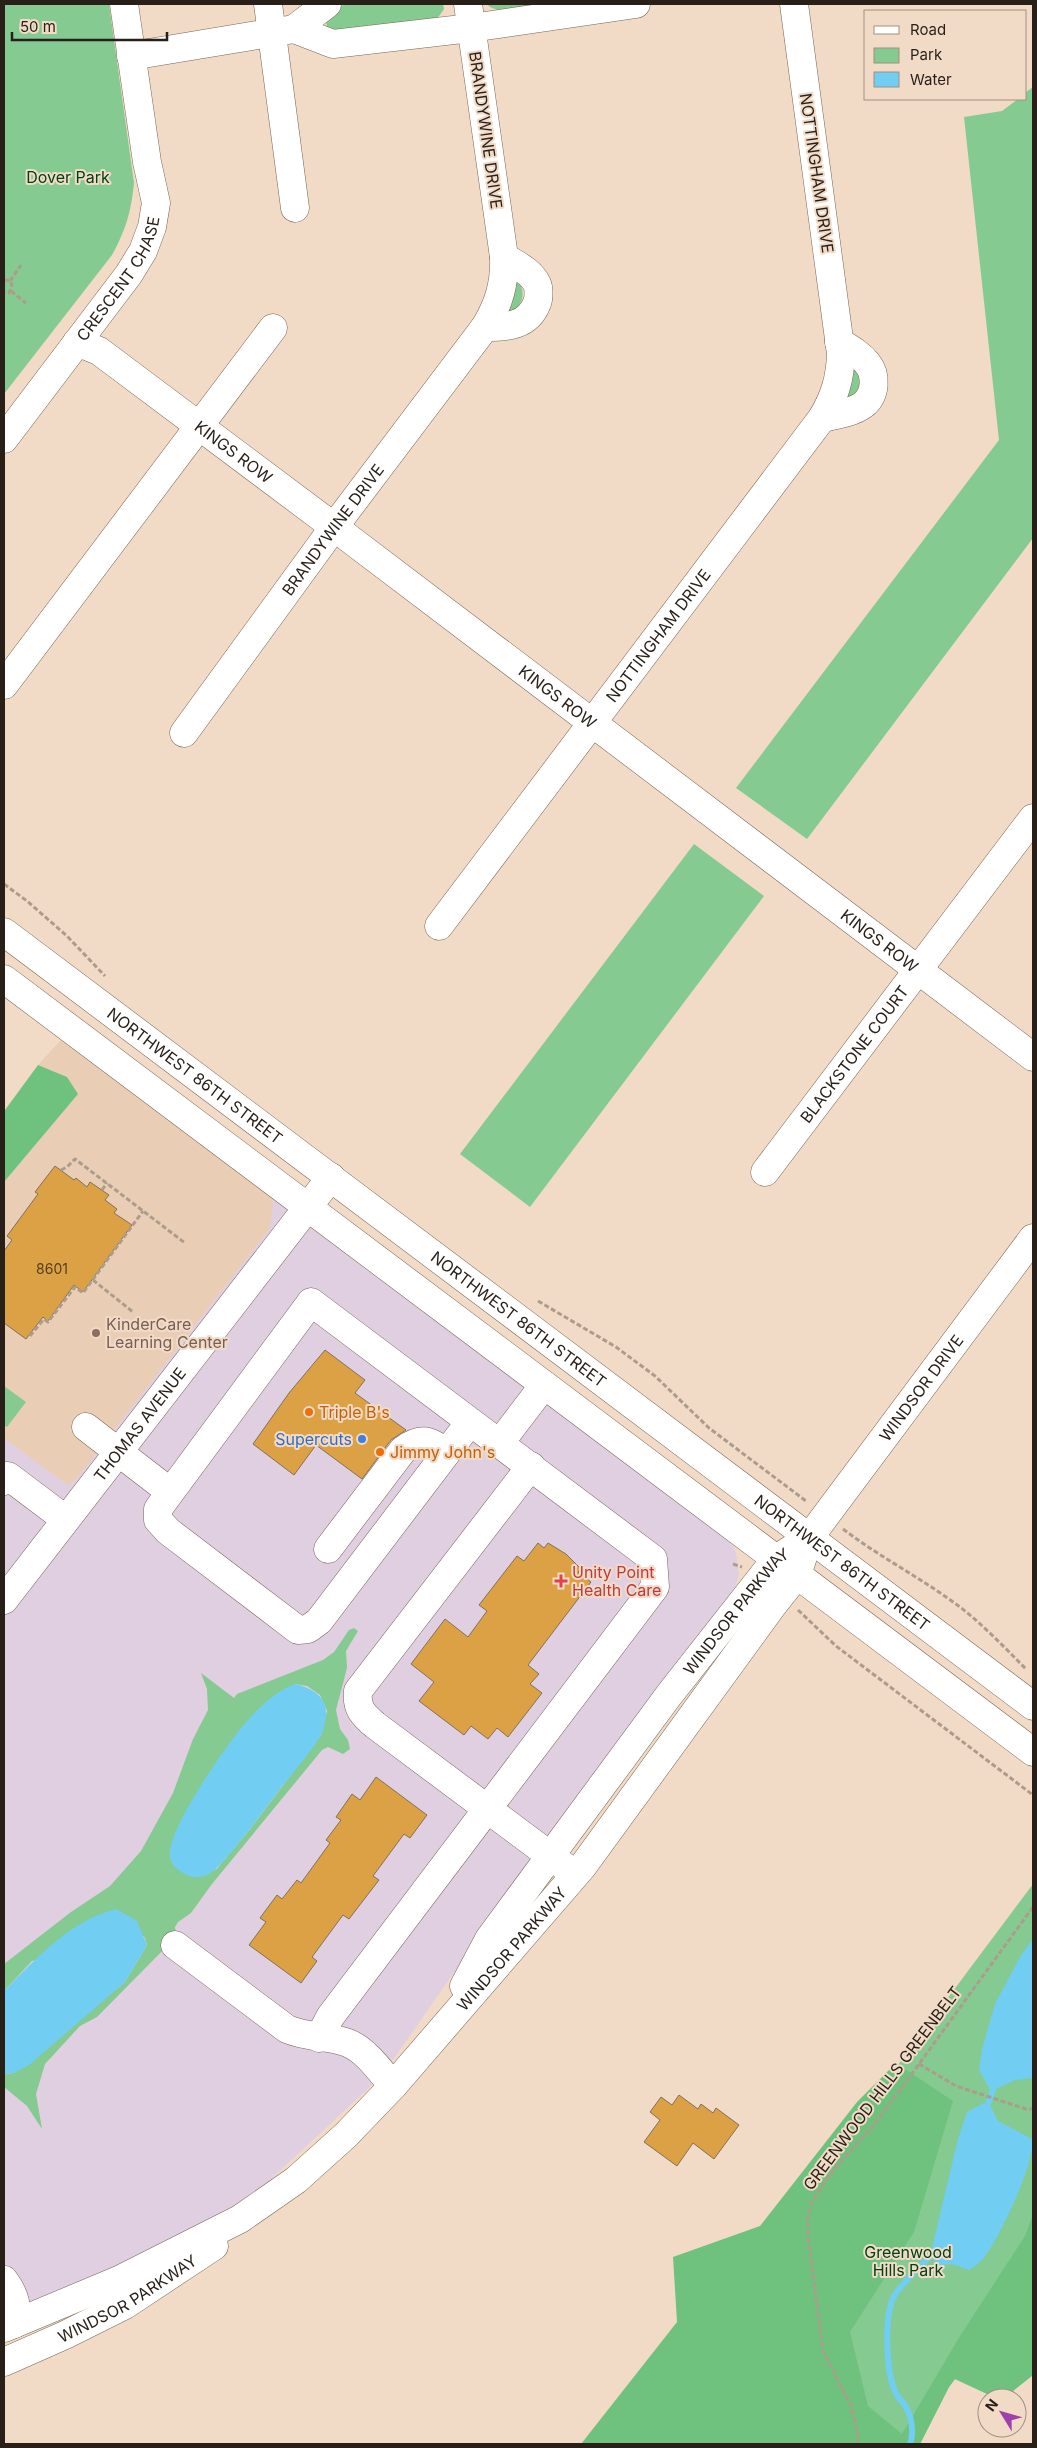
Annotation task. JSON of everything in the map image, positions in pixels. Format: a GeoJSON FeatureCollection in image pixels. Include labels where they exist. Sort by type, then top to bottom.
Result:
{"type":"FeatureCollection","features":[{"type":"Feature","properties":{"kind":"street","name":"CRESCENT CHASE"},"geometry":{"type":"LineString","coordinates":[[4,439],[129,274],[143,251],[152,227],[156,203],[147,162],[124,4]]}},
{"type":"Feature","properties":{"kind":"street"},"geometry":{"type":"LineString","coordinates":[[268,4],[283,31],[295,208]]}},
{"type":"Feature","properties":{"kind":"street"},"geometry":{"type":"LineString","coordinates":[[131,56],[283,31],[328,4]]}},
{"type":"Feature","properties":{"kind":"street"},"geometry":{"type":"LineString","coordinates":[[283,31],[333,44],[470,16],[636,4]]}},
{"type":"Feature","properties":{"kind":"street","name":"NOTTINGHAM DRIVE"},"geometry":{"type":"LineString","coordinates":[[439,926],[822,418],[833,400],[840,377],[839,342],[794,4]]}},
{"type":"Feature","properties":{"kind":"street","name":"BRANDYWINE DRIVE"},"geometry":{"type":"LineString","coordinates":[[184,733],[334,527],[485,327],[496,309],[502,289],[504,257],[470,16]]}},
{"type":"Feature","properties":{"kind":"street"},"geometry":{"type":"LineString","coordinates":[[485,327],[507,327],[522,322],[534,311],[539,299],[538,284],[528,272],[504,257]]}},
{"type":"Feature","properties":{"kind":"street"},"geometry":{"type":"LineString","coordinates":[[4,685],[198,425],[273,328]]}},
{"type":"Feature","properties":{"kind":"street","name":"KINGS ROW"},"geometry":{"type":"LineString","coordinates":[[77,342],[99,351],[198,425],[1033,1057]]}},
{"type":"Feature","properties":{"kind":"street","name":"BLACKSTONE COURT"},"geometry":{"type":"LineString","coordinates":[[765,1172],[1033,818]]}},
{"type":"Feature","properties":{"kind":"street","name":"NORTHWEST 86TH STREET"},"geometry":{"type":"LineString","coordinates":[[4,932],[1033,1706]]}},
{"type":"Feature","properties":{"kind":"street"},"geometry":{"type":"LineString","coordinates":[[4,979],[1033,1752]]}},
{"type":"Feature","properties":{"kind":"street","name":"THOMAS AVENUE"},"geometry":{"type":"LineString","coordinates":[[4,1600],[118,1450],[331,1177]]}},
{"type":"Feature","properties":{"kind":"street","name":"WINDSOR DRIVE"},"geometry":{"type":"LineString","coordinates":[[809,1538],[1033,1238]]}},
{"type":"Feature","properties":{"kind":"street"},"geometry":{"type":"LineString","coordinates":[[319,2038],[330,2018],[654,1587],[653,1558],[311,1302],[169,1490],[158,1509],[158,1520],[168,1531],[298,1630],[308,1628],[319,1621],[470,1422]]}},
{"type":"Feature","properties":{"kind":"street"},"geometry":{"type":"LineString","coordinates":[[499,1444],[544,1385]]}},
{"type":"Feature","properties":{"kind":"street"},"geometry":{"type":"LineString","coordinates":[[86,1427],[169,1490]]}},
{"type":"Feature","properties":{"kind":"street"},"geometry":{"type":"LineString","coordinates":[[328,1549],[403,1450],[412,1443],[424,1440],[446,1453]]}},
{"type":"Feature","properties":{"kind":"street"},"geometry":{"type":"LineString","coordinates":[[531,1466],[358,1691],[357,1701],[362,1713],[575,1875]]}},
{"type":"Feature","properties":{"kind":"street"},"geometry":{"type":"LineString","coordinates":[[4,1481],[8,1476],[65,1519]]}},
{"type":"Feature","properties":{"kind":"street","name":"WINDSOR PARKWAY"},"geometry":{"type":"LineString","coordinates":[[444,2026],[489,1939],[669,1695],[776,1559],[809,1538]]}},
{"type":"Feature","properties":{"kind":"street","name":"WINDSOR PARKWAY"},"geometry":{"type":"LineString","coordinates":[[9,2326],[119,2280],[202,2236],[240,2219],[296,2180],[346,2135],[393,2086],[575,1875],[797,1575],[809,1538]]}},
{"type":"Feature","properties":{"kind":"street"},"geometry":{"type":"LineString","coordinates":[[176,1945],[287,2029],[300,2035],[350,2044],[366,2056],[393,2086]]}},
{"type":"Feature","properties":{"kind":"street","name":"WINDSOR PARKWAY"},"geometry":{"type":"LineString","coordinates":[[4,2362],[65,2335],[125,2305],[211,2250],[240,2219]]}},
{"type":"Feature","properties":{"kind":"street"},"geometry":{"type":"LineString","coordinates":[[4,2280],[15,2301],[16,2315],[9,2326]]}},
{"type":"Feature","properties":{"kind":"path"},"geometry":{"type":"LineString","coordinates":[[10,281],[21,265]]}},
{"type":"Feature","properties":{"kind":"path"},"geometry":{"type":"LineString","coordinates":[[4,280],[10,281]]}},
{"type":"Feature","properties":{"kind":"path"},"geometry":{"type":"LineString","coordinates":[[10,281],[12,285],[10,291]]}},
{"type":"Feature","properties":{"kind":"path"},"geometry":{"type":"LineString","coordinates":[[4,293],[10,291]]}},
{"type":"Feature","properties":{"kind":"path"},"geometry":{"type":"LineString","coordinates":[[10,291],[26,303]]}},
{"type":"Feature","properties":{"kind":"path"},"geometry":{"type":"LineString","coordinates":[[4,884],[60,930],[113,981]]}},
{"type":"Feature","properties":{"kind":"path"},"geometry":{"type":"LineString","coordinates":[[61,1170],[75,1159],[185,1243]]}},
{"type":"Feature","properties":{"kind":"path"},"geometry":{"type":"LineString","coordinates":[[102,1190],[107,1183]]}},
{"type":"Feature","properties":{"kind":"path"},"geometry":{"type":"LineString","coordinates":[[30,1336],[44,1319],[48,1322],[75,1287],[83,1293],[143,1211]]}},
{"type":"Feature","properties":{"kind":"path"},"geometry":{"type":"LineString","coordinates":[[92,1280],[133,1312]]}},
{"type":"Feature","properties":{"kind":"path"},"geometry":{"type":"LineString","coordinates":[[535,1299],[616,1346],[655,1376],[709,1428],[806,1501]]}},
{"type":"Feature","properties":{"kind":"path"},"geometry":{"type":"LineString","coordinates":[[842,1528],[882,1558],[947,1598],[984,1628],[1032,1674]]}},
{"type":"Feature","properties":{"kind":"path"},"geometry":{"type":"LineString","coordinates":[[733,1564],[738,1564]]}},
{"type":"Feature","properties":{"kind":"path"},"geometry":{"type":"LineString","coordinates":[[800,1612],[836,1646],[1033,1795]]}},
{"type":"Feature","properties":{"kind":"path","name":"GREENWOOD HILLS GREENBELT"},"geometry":{"type":"LineString","coordinates":[[857,2444],[858,2434],[851,2406],[823,2351],[808,2236],[808,2217],[812,2201],[835,2168],[875,2124],[1033,1907]]}},
{"type":"Feature","properties":{"kind":"path"},"geometry":{"type":"LineString","coordinates":[[919,2064],[956,2086],[1033,2109]]}},
{"type":"Feature","properties":{"kind":"shaded area"},"geometry":{"type":"Polygon","coordinates":[[[62,1039],[726,1538],[732,1543],[736,1552],[739,1575],[733,1594],[522,1875],[393,2060],[371,2086],[270,2180],[204,2227],[4,2319],[4,1182],[67,1077],[38,1065],[62,1039]]]}},
{"type":"Feature","properties":{"kind":"shaded area","name":"KinderCare Learning Center"},"geometry":{"type":"Polygon","coordinates":[[[62,1039],[272,1196],[273,1203],[270,1228],[77,1478],[68,1485],[4,1438],[4,1182],[78,1094],[67,1077],[38,1065],[62,1039]]]}},
{"type":"Feature","properties":{"kind":"green space","name":"Dover Park"},"geometry":{"type":"Polygon","coordinates":[[[4,4],[109,4],[134,183],[127,220],[112,255],[4,394],[4,4]]]}},
{"type":"Feature","properties":{"kind":"green space"},"geometry":{"type":"Polygon","coordinates":[[[354,4],[443,4],[444,9],[437,19],[341,34],[327,27],[326,22],[337,6],[354,4]]]}},
{"type":"Feature","properties":{"kind":"green space"},"geometry":{"type":"Polygon","coordinates":[[[487,4],[556,4],[509,11],[492,8],[487,4]]]}},
{"type":"Feature","properties":{"kind":"green space"},"geometry":{"type":"Polygon","coordinates":[[[1033,87],[1033,538],[807,839],[736,788],[999,440],[964,117],[1002,111],[1017,100],[1027,100],[1027,91],[1033,87]]]}},
{"type":"Feature","properties":{"kind":"green space"},"geometry":{"type":"Polygon","coordinates":[[[513,279],[521,286],[523,295],[515,309],[506,312],[513,279]]]}},
{"type":"Feature","properties":{"kind":"green space"},"geometry":{"type":"Polygon","coordinates":[[[849,367],[856,369],[860,384],[853,395],[843,399],[849,367]]]}},
{"type":"Feature","properties":{"kind":"green space"},"geometry":{"type":"Polygon","coordinates":[[[694,844],[764,896],[530,1207],[460,1154],[694,844]]]}},
{"type":"Feature","properties":{"kind":"green space"},"geometry":{"type":"Polygon","coordinates":[[[38,1065],[67,1077],[78,1094],[4,1182],[5,1110],[38,1065]]]}},
{"type":"Feature","properties":{"kind":"green space"},"geometry":{"type":"Polygon","coordinates":[[[4,1386],[26,1402],[7,1427],[4,1425],[4,1386]]]}},
{"type":"Feature","properties":{"kind":"green space"},"geometry":{"type":"Polygon","coordinates":[[[354,1628],[358,1631],[346,1651],[347,1668],[336,1710],[340,1729],[348,1740],[350,1749],[343,1754],[328,1747],[322,1750],[212,1884],[191,1913],[178,1922],[175,1927],[176,1937],[97,2017],[80,2026],[45,2064],[36,2094],[42,2129],[27,2106],[4,2087],[4,2074],[14,2073],[125,1982],[147,1945],[144,1936],[32,1961],[4,1991],[4,1964],[71,1912],[110,1886],[141,1851],[173,1793],[193,1739],[208,1710],[207,1689],[201,1673],[234,1698],[237,1694],[323,1660],[334,1652],[349,1630],[354,1628]],[[295,1684],[215,1871],[250,1829],[321,1735],[327,1711],[320,1695],[307,1686],[295,1684]]]}},
{"type":"Feature","properties":{"kind":"green space","name":"Greenwood Hills Park"},"geometry":{"type":"Polygon","coordinates":[[[1033,1884],[1033,2375],[1017,2388],[977,2389],[955,2379],[920,2444],[873,2444],[732,2287],[1033,1884]]]}},
{"type":"Feature","properties":{"kind":"green space"},"geometry":{"type":"Polygon","coordinates":[[[896,2063],[953,2101],[914,2232],[850,2332],[868,2406],[902,2434],[960,2336],[1025,2236],[1033,2214],[1033,2375],[1017,2388],[977,2389],[955,2379],[920,2444],[581,2444],[677,2322],[673,2257],[760,2226],[857,2102],[896,2063]]]}},
{"type":"Feature","properties":{"kind":"water"},"geometry":{"type":"Polygon","coordinates":[[[295,1684],[306,1687],[316,1693],[323,1701],[326,1718],[320,1737],[245,1835],[217,1868],[205,1876],[198,1877],[183,1873],[171,1860],[171,1844],[200,1786],[227,1746],[253,1715],[276,1694],[295,1684]]]}},
{"type":"Feature","properties":{"kind":"water"},"geometry":{"type":"Polygon","coordinates":[[[116,1909],[137,1921],[147,1945],[125,1982],[29,2065],[14,2073],[4,2074],[4,1991],[55,1942],[83,1922],[116,1909]]]}},
{"type":"Feature","properties":{"kind":"water"},"geometry":{"type":"Polygon","coordinates":[[[1033,1939],[1033,2078],[1015,2080],[991,2091],[979,2070],[982,2049],[995,2004],[1021,1955],[1033,1939]]]}},
{"type":"Feature","properties":{"kind":"water"},"geometry":{"type":"Polygon","coordinates":[[[988,2101],[998,2121],[1032,2139],[1032,2149],[1028,2164],[1006,2220],[982,2260],[969,2270],[952,2264],[938,2265],[930,2256],[958,2139],[967,2112],[988,2101]]]}},
{"type":"Feature","properties":{"kind":"building"},"geometry":{"type":"Polygon","coordinates":[[[55,1166],[87,1187],[90,1182],[109,1195],[105,1200],[117,1209],[114,1213],[132,1225],[83,1292],[74,1285],[48,1321],[43,1317],[26,1339],[4,1323],[4,1251],[12,1240],[7,1236],[38,1194],[35,1192],[55,1166]]]}},
{"type":"Feature","properties":{"kind":"building"},"geometry":{"type":"Polygon","coordinates":[[[325,1350],[365,1380],[355,1393],[406,1430],[391,1440],[362,1479],[316,1445],[294,1475],[253,1444],[289,1393],[325,1350]]]}},
{"type":"Feature","properties":{"kind":"building"},"geometry":{"type":"Polygon","coordinates":[[[538,1543],[544,1548],[548,1543],[566,1554],[581,1569],[578,1572],[591,1582],[528,1665],[539,1674],[530,1684],[542,1693],[508,1737],[497,1728],[488,1739],[471,1726],[464,1735],[419,1701],[434,1682],[411,1664],[445,1619],[468,1637],[487,1611],[479,1605],[517,1556],[524,1561],[538,1543]]]}},
{"type":"Feature","properties":{"kind":"building"},"geometry":{"type":"Polygon","coordinates":[[[376,1777],[427,1815],[410,1838],[404,1834],[373,1876],[379,1880],[349,1919],[343,1915],[312,1957],[317,1961],[301,1983],[249,1945],[266,1922],[260,1918],[277,1895],[282,1899],[297,1880],[301,1883],[330,1843],[326,1840],[341,1820],[336,1817],[352,1794],[360,1800],[376,1777]]]}},
{"type":"Feature","properties":{"kind":"building"},"geometry":{"type":"Polygon","coordinates":[[[679,2095],[698,2109],[701,2104],[713,2113],[716,2108],[739,2125],[714,2159],[693,2143],[677,2166],[644,2142],[660,2120],[650,2112],[661,2097],[672,2105],[679,2095]]]}},
{"type":"Feature","properties":{"kind":"waterway"},"geometry":{"type":"LineString","coordinates":[[986,2109],[995,2084]]}},
{"type":"Feature","properties":{"kind":"waterway"},"geometry":{"type":"LineString","coordinates":[[910,2444],[912,2431],[910,2416],[896,2393],[890,2370],[887,2342],[889,2313],[896,2293],[935,2251]]}},
{"type":"Feature","properties":{"kind":"place","name":"KinderCare Learning Center"},"geometry":{"type":"Point","coordinates":[96,1333]}},
{"type":"Feature","properties":{"kind":"place","name":"Triple B's"},"geometry":{"type":"Point","coordinates":[309,1412]}},
{"type":"Feature","properties":{"kind":"place","name":"Supercuts"},"geometry":{"type":"Point","coordinates":[362,1439]}},
{"type":"Feature","properties":{"kind":"place","name":"Jimmy John's"},"geometry":{"type":"Point","coordinates":[380,1452]}},
{"type":"Feature","properties":{"kind":"place","name":"Unity Point Health Care"},"geometry":{"type":"Point","coordinates":[561,1581]}}]}
